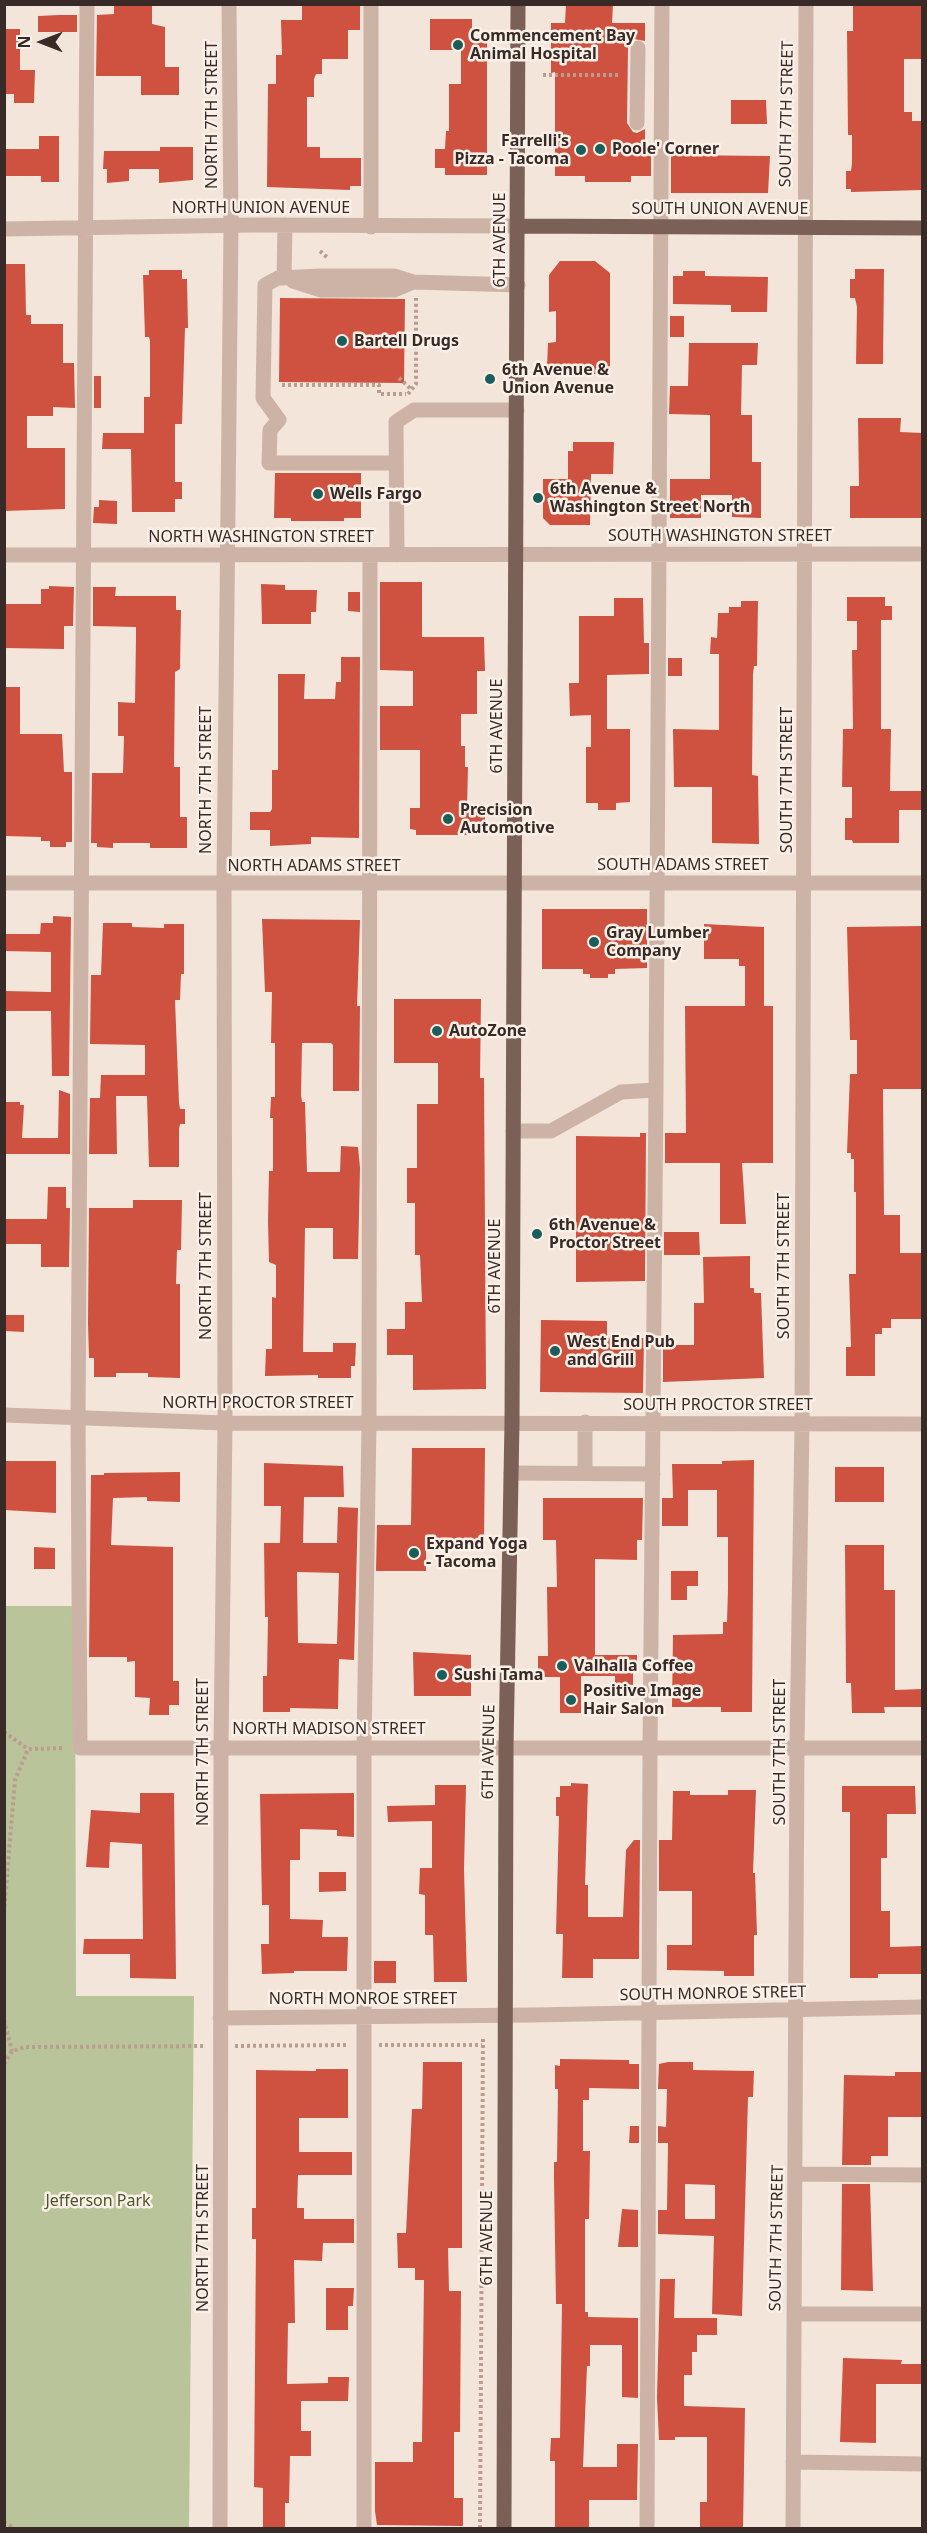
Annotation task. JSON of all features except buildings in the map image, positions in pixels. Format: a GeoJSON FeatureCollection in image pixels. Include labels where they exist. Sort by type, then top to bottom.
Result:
{"type":"FeatureCollection","features":[{"type":"Feature","properties":{"kind":"main road","name":"6TH AVENUE"},"geometry":{"type":"LineString","coordinates":[[504,2529],[506,1747],[512,1423],[518,4]]}},
{"type":"Feature","properties":{"kind":"main road","name":"SOUTH UNION AVENUE"},"geometry":{"type":"LineString","coordinates":[[517,226],[922,228]]}},
{"type":"Feature","properties":{"kind":"street"},"geometry":{"type":"LineString","coordinates":[[80,1748],[78,1419],[87,4]]}},
{"type":"Feature","properties":{"kind":"street","name":"NORTH 7TH STREET"},"geometry":{"type":"LineString","coordinates":[[220,2529],[221,1747],[225,1423],[224,884],[231,225],[229,4]]}},
{"type":"Feature","properties":{"kind":"street"},"geometry":{"type":"LineString","coordinates":[[371,4],[371,227]]}},
{"type":"Feature","properties":{"kind":"street"},"geometry":{"type":"LineString","coordinates":[[647,2529],[662,4]]}},
{"type":"Feature","properties":{"kind":"street","name":"SOUTH 7TH STREET"},"geometry":{"type":"LineString","coordinates":[[793,2529],[797,1746],[802,1424],[806,4]]}},
{"type":"Feature","properties":{"kind":"street"},"geometry":{"type":"LineString","coordinates":[[638,123],[641,46],[662,45]]}},
{"type":"Feature","properties":{"kind":"street","name":"NORTH UNION AVENUE"},"geometry":{"type":"LineString","coordinates":[[4,229],[231,225],[517,226]]}},
{"type":"Feature","properties":{"kind":"street"},"geometry":{"type":"LineString","coordinates":[[284,278],[285,225]]}},
{"type":"Feature","properties":{"kind":"street"},"geometry":{"type":"LineString","coordinates":[[396,464],[269,463],[270,430],[279,420],[263,398],[265,285],[278,278],[321,290],[415,290],[450,285],[518,285]]}},
{"type":"Feature","properties":{"kind":"street"},"geometry":{"type":"LineString","coordinates":[[397,555],[396,422],[414,410],[517,410]]}},
{"type":"Feature","properties":{"kind":"street","name":"SOUTH WASHINGTON STREET"},"geometry":{"type":"LineString","coordinates":[[517,555],[922,554]]}},
{"type":"Feature","properties":{"kind":"street","name":"NORTH WASHINGTON STREET"},"geometry":{"type":"LineString","coordinates":[[4,555],[517,555]]}},
{"type":"Feature","properties":{"kind":"street"},"geometry":{"type":"LineString","coordinates":[[364,2529],[364,1747],[369,1422],[370,555]]}},
{"type":"Feature","properties":{"kind":"street","name":"NORTH ADAMS STREET"},"geometry":{"type":"LineString","coordinates":[[4,883],[515,884]]}},
{"type":"Feature","properties":{"kind":"street","name":"SOUTH ADAMS STREET"},"geometry":{"type":"LineString","coordinates":[[515,884],[922,883]]}},
{"type":"Feature","properties":{"kind":"street"},"geometry":{"type":"LineString","coordinates":[[513,1131],[551,1131],[621,1092],[657,1090]]}},
{"type":"Feature","properties":{"kind":"street","name":"NORTH PROCTOR STREET"},"geometry":{"type":"LineString","coordinates":[[4,1415],[225,1423],[512,1423]]}},
{"type":"Feature","properties":{"kind":"street"},"geometry":{"type":"LineString","coordinates":[[585,1422],[585,1473]]}},
{"type":"Feature","properties":{"kind":"street","name":"SOUTH PROCTOR STREET"},"geometry":{"type":"LineString","coordinates":[[512,1423],[922,1424]]}},
{"type":"Feature","properties":{"kind":"street"},"geometry":{"type":"LineString","coordinates":[[511,1473],[653,1474]]}},
{"type":"Feature","properties":{"kind":"street","name":"NORTH MADISON STREET"},"geometry":{"type":"LineString","coordinates":[[80,1748],[650,1746],[922,1748]]}},
{"type":"Feature","properties":{"kind":"street","name":"SOUTH MONROE STREET"},"geometry":{"type":"LineString","coordinates":[[505,2016],[922,2007]]}},
{"type":"Feature","properties":{"kind":"street","name":"NORTH MONROE STREET"},"geometry":{"type":"LineString","coordinates":[[220,2018],[505,2016]]}},
{"type":"Feature","properties":{"kind":"street"},"geometry":{"type":"LineString","coordinates":[[795,2174],[922,2175]]}},
{"type":"Feature","properties":{"kind":"street"},"geometry":{"type":"LineString","coordinates":[[794,2314],[922,2314]]}},
{"type":"Feature","properties":{"kind":"street"},"geometry":{"type":"LineString","coordinates":[[794,2462],[922,2464]]}},
{"type":"Feature","properties":{"kind":"path"},"geometry":{"type":"LineString","coordinates":[[543,75],[627,75]]}},
{"type":"Feature","properties":{"kind":"path"},"geometry":{"type":"LineString","coordinates":[[407,394],[416,384],[415,290]]}},
{"type":"Feature","properties":{"kind":"path"},"geometry":{"type":"LineString","coordinates":[[399,378],[411,389]]}},
{"type":"Feature","properties":{"kind":"path"},"geometry":{"type":"LineString","coordinates":[[282,385],[379,385],[379,394],[418,394]]}},
{"type":"Feature","properties":{"kind":"path"},"geometry":{"type":"LineString","coordinates":[[4,1732],[28,1749],[80,1748]]}},
{"type":"Feature","properties":{"kind":"path"},"geometry":{"type":"LineString","coordinates":[[4,1913],[15,1780],[28,1749]]}},
{"type":"Feature","properties":{"kind":"path"},"geometry":{"type":"LineString","coordinates":[[4,2020],[12,2051]]}},
{"type":"Feature","properties":{"kind":"path"},"geometry":{"type":"LineString","coordinates":[[480,2529],[483,2039]]}},
{"type":"Feature","properties":{"kind":"path"},"geometry":{"type":"LineString","coordinates":[[4,2064],[12,2051],[26,2047],[204,2046]]}},
{"type":"Feature","properties":{"kind":"path"},"geometry":{"type":"LineString","coordinates":[[4,2522],[14,2529]]}},
{"type":"Feature","properties":{"kind":"green space","name":"Jefferson Park"},"geometry":{"type":"Polygon","coordinates":[[[4,1606],[75,1606],[76,1996],[194,1996],[189,2528],[5,2528],[4,1606]]]}},
{"type":"Feature","properties":{"kind":"place","name":"Commencement Bay Animal Hospital"},"geometry":{"type":"Point","coordinates":[458,45]}},
{"type":"Feature","properties":{"kind":"place","name":"Poole' Corner"},"geometry":{"type":"Point","coordinates":[600,149]}},
{"type":"Feature","properties":{"kind":"place","name":"Farrelli's Pizza - Tacoma"},"geometry":{"type":"Point","coordinates":[581,150]}},
{"type":"Feature","properties":{"kind":"place","name":"Bartell Drugs"},"geometry":{"type":"Point","coordinates":[342,341]}},
{"type":"Feature","properties":{"kind":"place","name":"6th Avenue & Union Avenue"},"geometry":{"type":"Point","coordinates":[490,379]}},
{"type":"Feature","properties":{"kind":"place","name":"Wells Fargo"},"geometry":{"type":"Point","coordinates":[318,494]}},
{"type":"Feature","properties":{"kind":"place","name":"6th Avenue & Washington Street North"},"geometry":{"type":"Point","coordinates":[538,498]}},
{"type":"Feature","properties":{"kind":"place","name":"Precision Automotive"},"geometry":{"type":"Point","coordinates":[448,819]}},
{"type":"Feature","properties":{"kind":"place","name":"Gray Lumber Company"},"geometry":{"type":"Point","coordinates":[594,942]}},
{"type":"Feature","properties":{"kind":"place","name":"AutoZone"},"geometry":{"type":"Point","coordinates":[437,1031]}},
{"type":"Feature","properties":{"kind":"place","name":"6th Avenue & Proctor Street"},"geometry":{"type":"Point","coordinates":[537,1234]}},
{"type":"Feature","properties":{"kind":"place","name":"West End Pub and Grill"},"geometry":{"type":"Point","coordinates":[555,1351]}},
{"type":"Feature","properties":{"kind":"place","name":"Expand Yoga - Tacoma"},"geometry":{"type":"Point","coordinates":[414,1553]}},
{"type":"Feature","properties":{"kind":"place","name":"Valhalla Coffee"},"geometry":{"type":"Point","coordinates":[562,1666]}},
{"type":"Feature","properties":{"kind":"place","name":"Sushi Tama"},"geometry":{"type":"Point","coordinates":[442,1675]}},
{"type":"Feature","properties":{"kind":"place","name":"Positive Image Hair Salon"},"geometry":{"type":"Point","coordinates":[571,1700]}}]}
